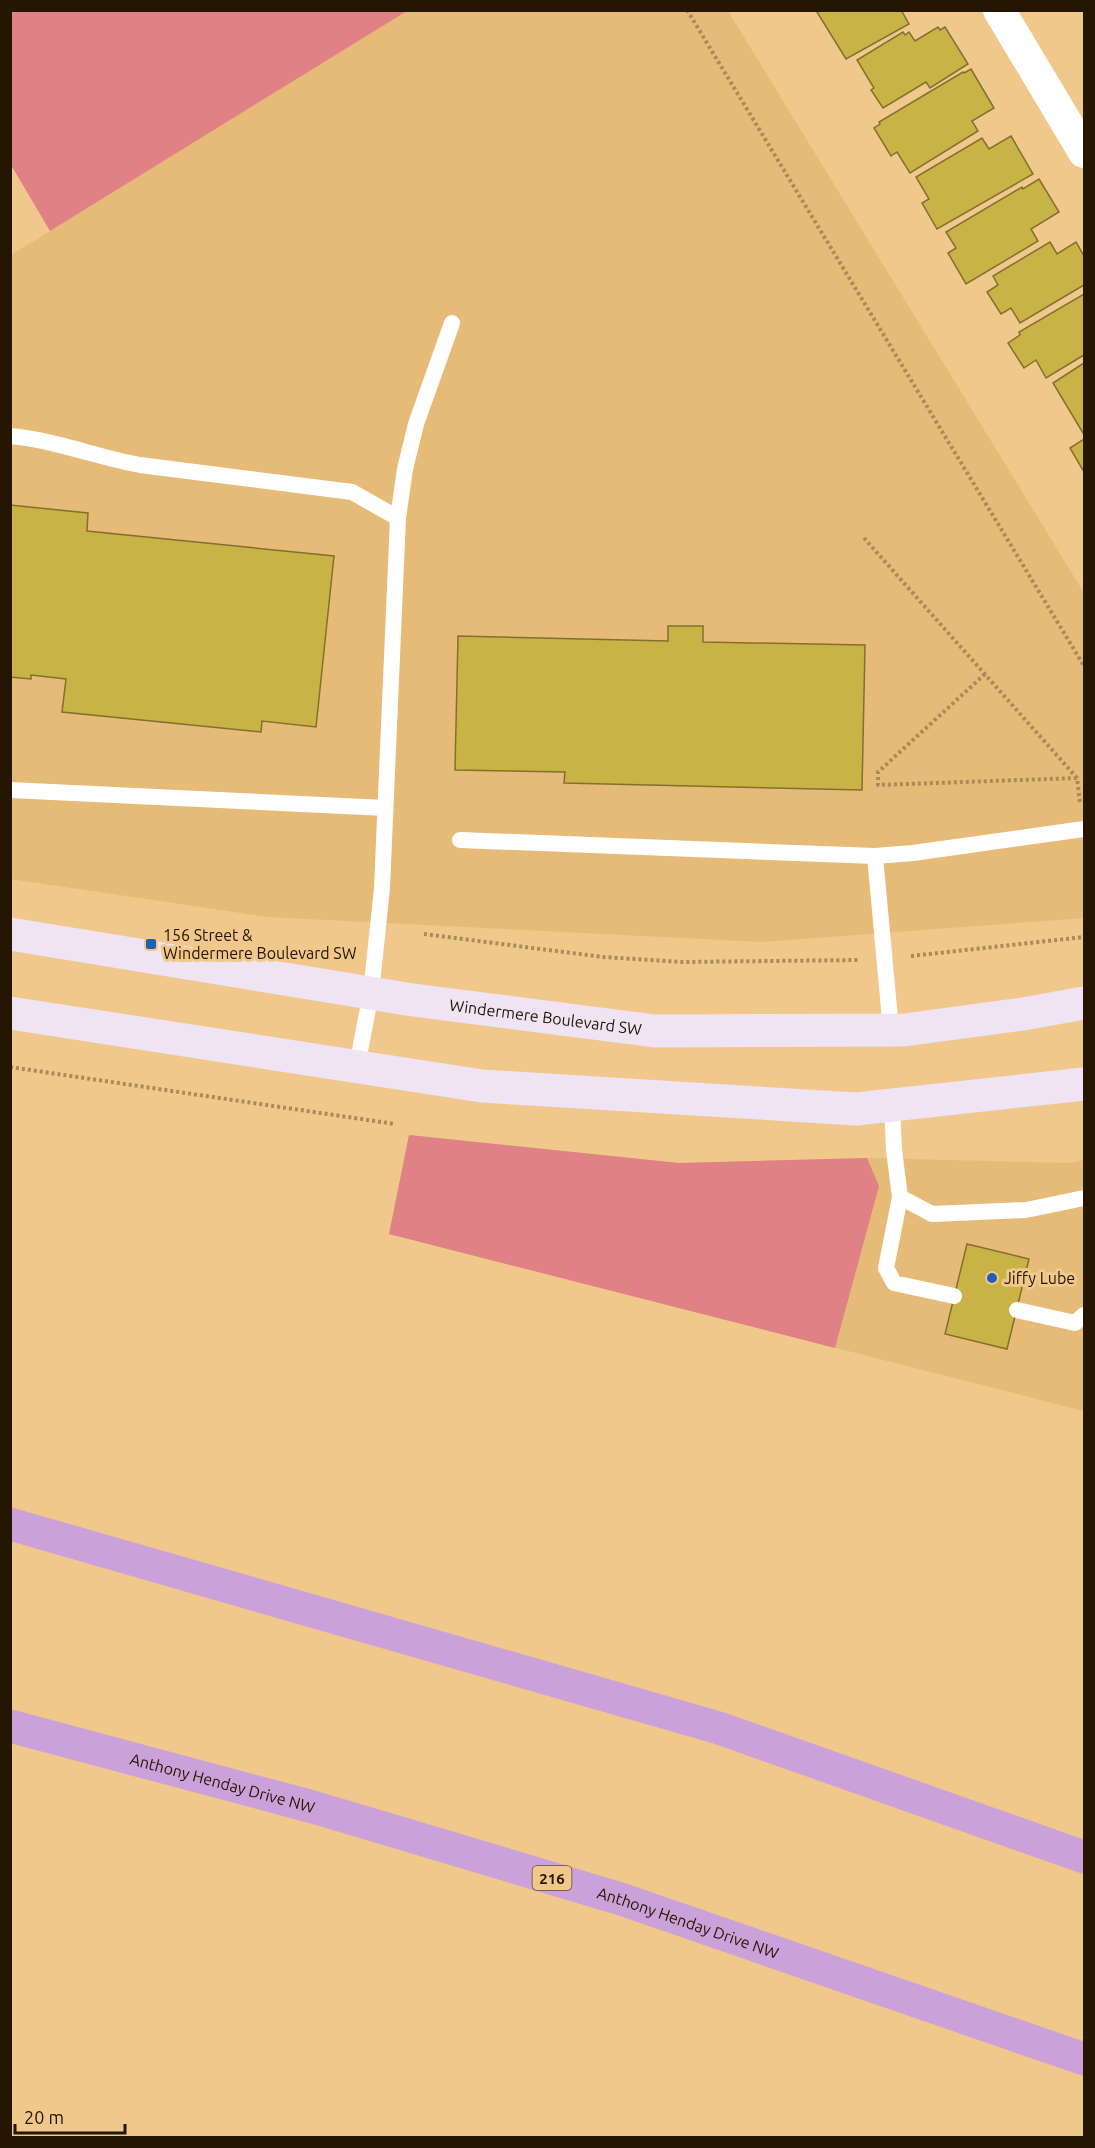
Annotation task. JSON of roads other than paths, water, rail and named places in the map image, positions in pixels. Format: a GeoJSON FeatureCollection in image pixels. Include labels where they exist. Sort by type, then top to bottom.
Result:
{"type":"FeatureCollection","features":[{"type":"Feature","properties":{"kind":"highway"},"geometry":{"type":"LineString","coordinates":[[10,1524],[720,1728],[1084,1857]]}},
{"type":"Feature","properties":{"kind":"highway","name":"Anthony Henday Drive NW"},"geometry":{"type":"LineString","coordinates":[[10,1726],[313,1807],[621,1899],[1084,2059]]}},
{"type":"Feature","properties":{"kind":"main road","name":"Windermere Boulevard SW"},"geometry":{"type":"LineString","coordinates":[[10,934],[371,993],[655,1031],[891,1030],[1023,1014],[1084,1003]]}},
{"type":"Feature","properties":{"kind":"main road"},"geometry":{"type":"LineString","coordinates":[[10,1013],[482,1086],[856,1109],[1084,1084]]}},
{"type":"Feature","properties":{"kind":"street"},"geometry":{"type":"LineString","coordinates":[[999,10],[1084,152]]}},
{"type":"Feature","properties":{"kind":"lane"},"geometry":{"type":"LineString","coordinates":[[357,1066],[371,993],[382,888],[398,518],[405,469],[416,424],[452,323]]}},
{"type":"Feature","properties":{"kind":"lane"},"geometry":{"type":"LineString","coordinates":[[10,436],[70,447],[113,460],[140,465],[352,492],[398,518]]}},
{"type":"Feature","properties":{"kind":"lane"},"geometry":{"type":"LineString","coordinates":[[10,790],[385,808]]}},
{"type":"Feature","properties":{"kind":"lane"},"geometry":{"type":"LineString","coordinates":[[460,840],[875,856],[913,853],[1084,829]]}},
{"type":"Feature","properties":{"kind":"lane"},"geometry":{"type":"LineString","coordinates":[[875,856],[891,1030]]}},
{"type":"Feature","properties":{"kind":"lane"},"geometry":{"type":"LineString","coordinates":[[892,1105],[894,1150],[900,1197],[886,1268],[894,1283],[954,1296]]}},
{"type":"Feature","properties":{"kind":"lane"},"geometry":{"type":"LineString","coordinates":[[900,1197],[932,1214],[1026,1210],[1084,1198]]}},
{"type":"Feature","properties":{"kind":"lane"},"geometry":{"type":"LineString","coordinates":[[1017,1310],[1075,1323],[1084,1315]]}},
{"type":"Feature","properties":{"kind":"place","name":"156 Street & Windermere Boulevard SW"},"geometry":{"type":"Point","coordinates":[151,944]}},
{"type":"Feature","properties":{"kind":"place","name":"Jiffy Lube"},"geometry":{"type":"Point","coordinates":[992,1278]}}]}
